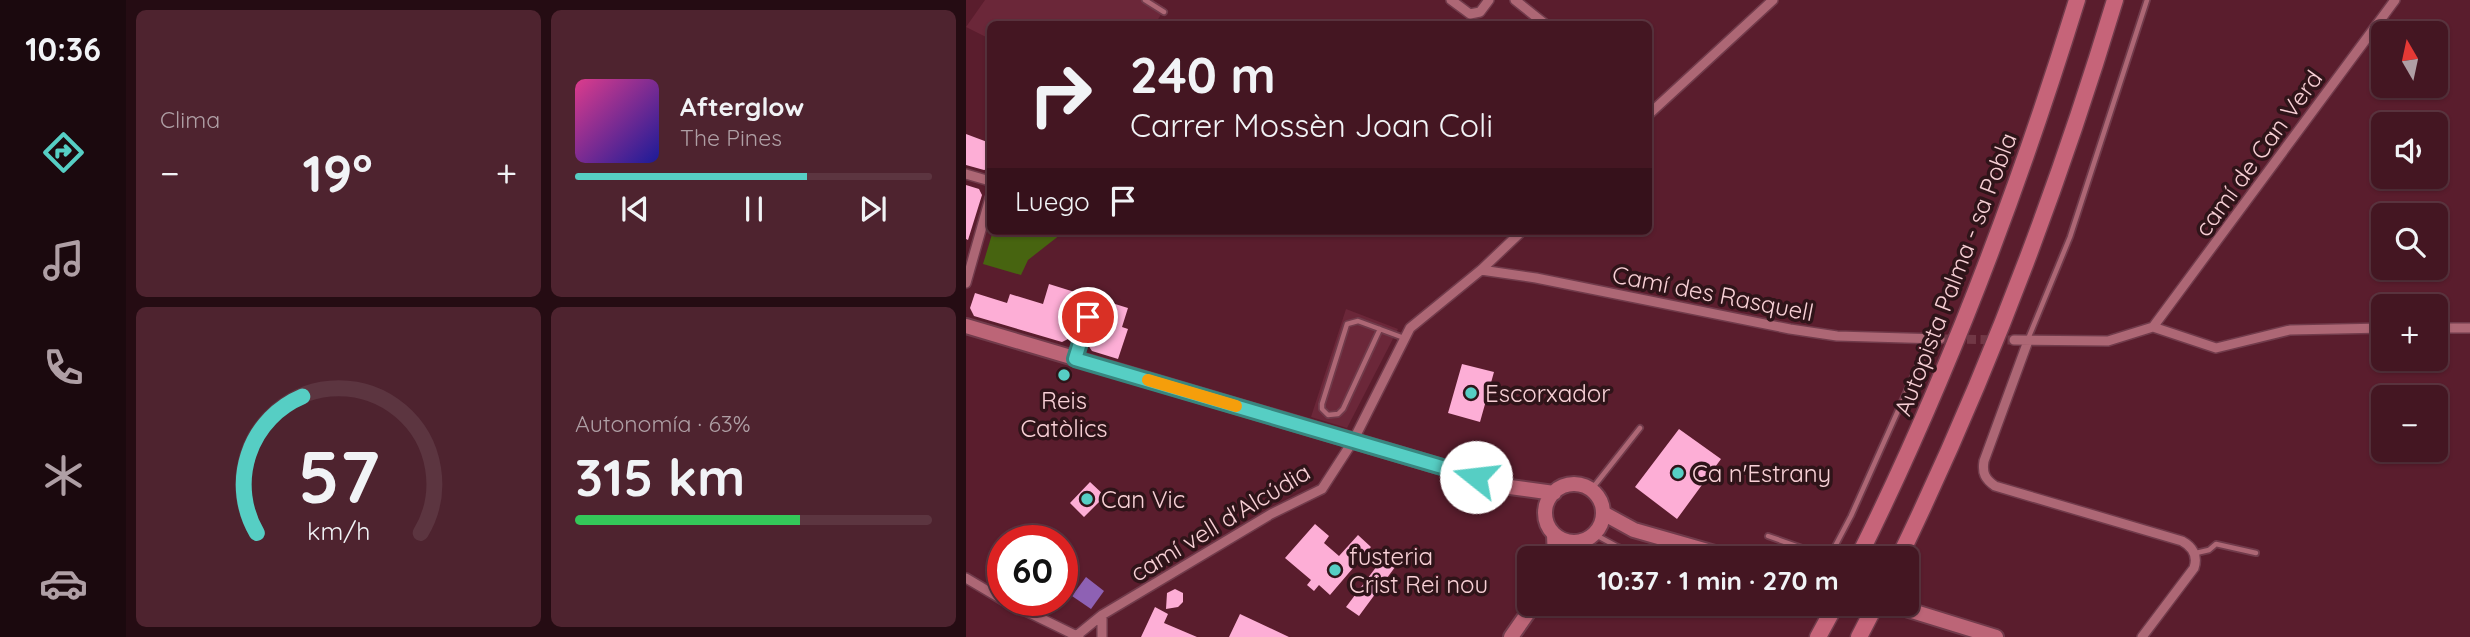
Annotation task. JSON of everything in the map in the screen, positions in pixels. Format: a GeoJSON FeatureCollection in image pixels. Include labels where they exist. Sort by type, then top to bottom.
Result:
{"type":"FeatureCollection","features":[{"type":"Feature","properties":{"kind":"highway","name":"Autopista Palma - sa Pobla"},"geometry":{"type":"LineString","coordinates":[[1864,546],[1912,447],[1979,286],[2019,177],[2077,0]]}},
{"type":"Feature","properties":{"kind":"highway"},"geometry":{"type":"LineString","coordinates":[[1905,546],[1955,438],[2003,322],[2070,141],[2115,0]]}},
{"type":"Feature","properties":{"kind":"highway"},"geometry":{"type":"LineString","coordinates":[[1818,637],[1829,616]]}},
{"type":"Feature","properties":{"kind":"highway"},"geometry":{"type":"LineString","coordinates":[[1859,637],[1870,616]]}},
{"type":"Feature","properties":{"kind":"main road"},"geometry":{"type":"LineString","coordinates":[[966,326],[1515,488],[1554,493]]}},
{"type":"Feature","properties":{"kind":"main road"},"geometry":{"type":"LineString","coordinates":[[1634,530],[1591,535],[1571,542],[1555,535],[1549,527],[1545,509],[1547,500],[1562,487],[1582,486],[1597,496],[1603,513],[1634,530],[1690,546]]}},
{"type":"Feature","properties":{"kind":"main road"},"geometry":{"type":"LineString","coordinates":[[1515,488],[1545,509]]}},
{"type":"Feature","properties":{"kind":"main road"},"geometry":{"type":"LineString","coordinates":[[1580,546],[1591,535],[1603,513]]}},
{"type":"Feature","properties":{"kind":"main road"},"geometry":{"type":"LineString","coordinates":[[1555,535],[1555,546]]}},
{"type":"Feature","properties":{"kind":"main road"},"geometry":{"type":"LineString","coordinates":[[1919,613],[1996,637]]}},
{"type":"Feature","properties":{"kind":"main road"},"geometry":{"type":"LineString","coordinates":[[1511,637],[1526,616]]}},
{"type":"Feature","properties":{"kind":"street"},"geometry":{"type":"LineString","coordinates":[[1451,0],[1470,14],[1480,12],[1489,0]]}},
{"type":"Feature","properties":{"kind":"street"},"geometry":{"type":"LineString","coordinates":[[1515,0],[1541,21]]}},
{"type":"Feature","properties":{"kind":"street"},"geometry":{"type":"LineString","coordinates":[[1652,110],[1773,0]]}},
{"type":"Feature","properties":{"kind":"street","name":"camí de Can Verd"},"geometry":{"type":"LineString","coordinates":[[2153,327],[2395,0]]}},
{"type":"Feature","properties":{"kind":"street"},"geometry":{"type":"LineString","coordinates":[[966,174],[987,180]]}},
{"type":"Feature","properties":{"kind":"street"},"geometry":{"type":"LineString","coordinates":[[966,283],[987,209]]}},
{"type":"Feature","properties":{"kind":"street","name":"camí vell d'Alcúdia"},"geometry":{"type":"LineString","coordinates":[[1077,637],[1102,615],[1271,514],[1322,489],[1353,441],[1410,328],[1481,270],[1518,235]]}},
{"type":"Feature","properties":{"kind":"street","name":"Camí des Rasquell"},"geometry":{"type":"LineString","coordinates":[[1481,270],[1536,278],[1836,336],[1940,339]]}},
{"type":"Feature","properties":{"kind":"street"},"geometry":{"type":"LineString","coordinates":[[1075,359],[1094,297]]}},
{"type":"Feature","properties":{"kind":"street"},"geometry":{"type":"LineString","coordinates":[[2014,340],[2108,341],[2153,327],[2216,348],[2290,330],[2371,328]]}},
{"type":"Feature","properties":{"kind":"street"},"geometry":{"type":"LineString","coordinates":[[2448,328],[2470,328]]}},
{"type":"Feature","properties":{"kind":"street"},"geometry":{"type":"LineString","coordinates":[[2028,341],[1984,461],[1986,477],[1995,486],[2182,541],[2195,553],[2194,568],[2142,637]]}},
{"type":"Feature","properties":{"kind":"street"},"geometry":{"type":"LineString","coordinates":[[966,578],[1077,637]]}},
{"type":"Feature","properties":{"kind":"street"},"geometry":{"type":"LineString","coordinates":[[1102,615],[1102,637]]}},
{"type":"Feature","properties":{"kind":"lane"},"geometry":{"type":"LineString","coordinates":[[1145,0],[1164,12]]}},
{"type":"Feature","properties":{"kind":"lane"},"geometry":{"type":"LineString","coordinates":[[2028,341],[2070,237],[2147,0]]}},
{"type":"Feature","properties":{"kind":"lane"},"geometry":{"type":"LineString","coordinates":[[1380,329],[1343,409],[1338,414],[1328,415],[1322,409],[1322,404],[1347,324],[1359,321],[1404,338]]}},
{"type":"Feature","properties":{"kind":"lane"},"geometry":{"type":"LineString","coordinates":[[1768,537],[1822,555],[1832,552],[1851,516],[1930,338]]}},
{"type":"Feature","properties":{"kind":"lane"},"geometry":{"type":"LineString","coordinates":[[1591,490],[1640,428]]}},
{"type":"Feature","properties":{"kind":"lane"},"geometry":{"type":"LineString","coordinates":[[1591,535],[1616,546]]}},
{"type":"Feature","properties":{"kind":"lane"},"geometry":{"type":"LineString","coordinates":[[2195,553],[2209,550],[2216,544],[2256,553]]}},
{"type":"Feature","properties":{"kind":"shaded area"},"geometry":{"type":"Polygon","coordinates":[[[985,0],[1153,0],[1165,8],[1157,21],[987,21],[987,38],[966,27],[985,0]]]}},
{"type":"Feature","properties":{"kind":"shaded area"},"geometry":{"type":"Polygon","coordinates":[[[1346,309],[1398,329],[1347,428],[1311,417],[1346,309]]]}},
{"type":"Feature","properties":{"kind":"shaded area"},"geometry":{"type":"Polygon","coordinates":[[[1086,577],[1104,591],[1091,609],[1078,600],[1078,588],[1086,577]]]}},
{"type":"Feature","properties":{"kind":"green space"},"geometry":{"type":"Polygon","coordinates":[[[992,235],[1060,235],[1028,260],[1021,275],[983,264],[992,235]]]}},
{"type":"Feature","properties":{"kind":"building"},"geometry":{"type":"Polygon","coordinates":[[[966,134],[987,142],[987,169],[966,165],[966,134]]]}},
{"type":"Feature","properties":{"kind":"building"},"geometry":{"type":"Polygon","coordinates":[[[966,185],[979,189],[982,195],[968,240],[966,239],[966,185]]]}},
{"type":"Feature","properties":{"kind":"building"},"geometry":{"type":"Polygon","coordinates":[[[1049,284],[1081,294],[1068,339],[1062,342],[974,316],[970,308],[975,293],[1007,303],[1010,294],[1043,304],[1049,284]]]}},
{"type":"Feature","properties":{"kind":"building"},"geometry":{"type":"Polygon","coordinates":[[[1102,300],[1128,308],[1122,327],[1128,329],[1118,359],[1092,351],[1088,345],[1102,300]]]}},
{"type":"Feature","properties":{"kind":"building","name":"Escorxador"},"geometry":{"type":"Polygon","coordinates":[[[1462,364],[1494,372],[1480,422],[1448,413],[1462,364]]]}},
{"type":"Feature","properties":{"kind":"building","name":"Ca n'Estrany"},"geometry":{"type":"Polygon","coordinates":[[[1679,429],[1721,459],[1677,519],[1635,487],[1679,429]]]}},
{"type":"Feature","properties":{"kind":"building","name":"Can Vic"},"geometry":{"type":"Polygon","coordinates":[[[1090,482],[1105,496],[1084,517],[1070,503],[1090,482]]]}},
{"type":"Feature","properties":{"kind":"building"},"geometry":{"type":"Polygon","coordinates":[[[1315,524],[1329,536],[1324,543],[1339,556],[1358,535],[1371,547],[1330,595],[1319,585],[1314,591],[1307,585],[1311,580],[1285,558],[1315,524]]]}},
{"type":"Feature","properties":{"kind":"building"},"geometry":{"type":"Polygon","coordinates":[[[1386,554],[1398,563],[1359,616],[1346,607],[1386,554]]]}},
{"type":"Feature","properties":{"kind":"building"},"geometry":{"type":"Polygon","coordinates":[[[1175,589],[1183,593],[1183,602],[1178,607],[1166,609],[1167,593],[1175,589]]]}},
{"type":"Feature","properties":{"kind":"building"},"geometry":{"type":"Polygon","coordinates":[[[1155,607],[1168,614],[1164,623],[1197,637],[1141,637],[1155,607]]]}},
{"type":"Feature","properties":{"kind":"building"},"geometry":{"type":"Polygon","coordinates":[[[1240,614],[1289,637],[1229,637],[1240,614]]]}},
{"type":"Feature","properties":{"kind":"tunnel"},"geometry":{"type":"LineString","coordinates":[[1940,339],[2014,340]]}},
{"type":"Feature","properties":{"kind":"slow traffic"},"geometry":{"type":"LineString","coordinates":[[1148,380],[1236,406]]}},
{"type":"Feature","properties":{"kind":"place","name":"Reis Catòlics"},"geometry":{"type":"Point","coordinates":[1064,375]}},
{"type":"Feature","properties":{"kind":"place","name":"Escorxador"},"geometry":{"type":"Point","coordinates":[1471,393]}},
{"type":"Feature","properties":{"kind":"place","name":"Ca n'Estrany"},"geometry":{"type":"Point","coordinates":[1678,473]}},
{"type":"Feature","properties":{"kind":"place","name":"Can Vic"},"geometry":{"type":"Point","coordinates":[1087,499]}},
{"type":"Feature","properties":{"kind":"place","name":"fusteria Crist Rei nou"},"geometry":{"type":"Point","coordinates":[1335,570]}},
{"type":"Feature","properties":{"kind":"route"},"geometry":{"type":"LineString","coordinates":[[1088,317],[1075,359],[1476,477]]}}]}
